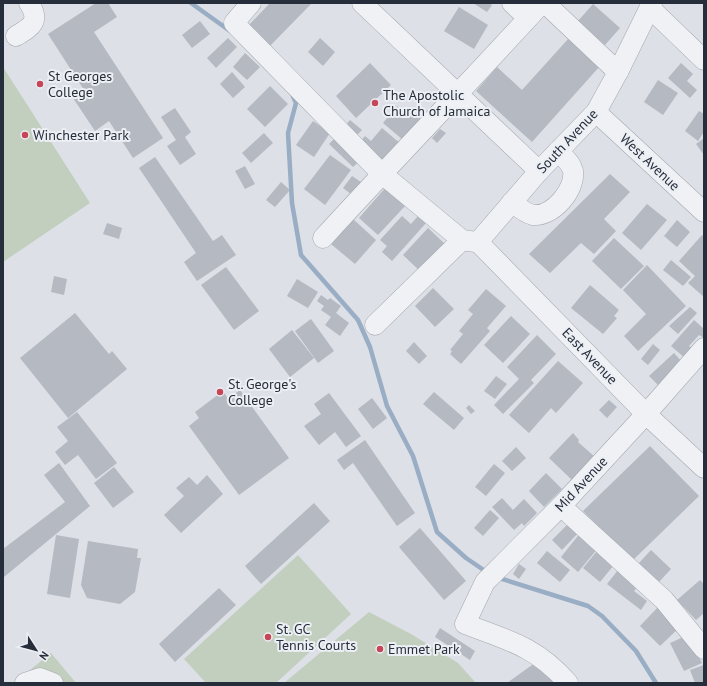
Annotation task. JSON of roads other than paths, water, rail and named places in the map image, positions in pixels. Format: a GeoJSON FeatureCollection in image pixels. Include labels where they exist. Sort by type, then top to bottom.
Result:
{"type":"FeatureCollection","features":[{"type":"Feature","properties":{"kind":"street"},"geometry":{"type":"LineString","coordinates":[[16,36],[31,26],[34,21],[35,14],[29,3]]}},
{"type":"Feature","properties":{"kind":"street","name":"East Avenue"},"geometry":{"type":"LineString","coordinates":[[250,3],[234,23],[381,173],[470,241],[646,414],[704,468]]}},
{"type":"Feature","properties":{"kind":"street"},"geometry":{"type":"LineString","coordinates":[[362,3],[539,171]]}},
{"type":"Feature","properties":{"kind":"street"},"geometry":{"type":"LineString","coordinates":[[512,3],[528,18]]}},
{"type":"Feature","properties":{"kind":"street"},"geometry":{"type":"LineString","coordinates":[[323,238],[381,173],[458,94],[543,3],[618,72]]}},
{"type":"Feature","properties":{"kind":"street"},"geometry":{"type":"LineString","coordinates":[[651,5],[704,60]]}},
{"type":"Feature","properties":{"kind":"street","name":"South Avenue"},"geometry":{"type":"LineString","coordinates":[[375,325],[512,202],[539,171],[596,112],[618,72],[651,5]]}},
{"type":"Feature","properties":{"kind":"street","name":"West Avenue"},"geometry":{"type":"LineString","coordinates":[[596,112],[704,212]]}},
{"type":"Feature","properties":{"kind":"street"},"geometry":{"type":"LineString","coordinates":[[512,202],[532,214],[539,215],[556,205],[572,185],[573,176],[570,163],[558,151]]}},
{"type":"Feature","properties":{"kind":"street","name":"Mid Avenue"},"geometry":{"type":"LineString","coordinates":[[568,683],[554,666],[528,648],[465,624],[485,582],[561,506],[646,414],[704,348]]}},
{"type":"Feature","properties":{"kind":"street"},"geometry":{"type":"LineString","coordinates":[[561,506],[664,600],[704,649]]}},
{"type":"Feature","properties":{"kind":"street"},"geometry":{"type":"LineString","coordinates":[[25,683],[40,678],[54,683]]}},
{"type":"Feature","properties":{"kind":"waterway"},"geometry":{"type":"LineString","coordinates":[[191,3],[230,31]]}},
{"type":"Feature","properties":{"kind":"waterway"},"geometry":{"type":"LineString","coordinates":[[292,94],[296,103],[288,133],[292,203],[301,255],[358,320],[370,347],[387,406],[413,456],[437,532],[466,558],[488,573]]}},
{"type":"Feature","properties":{"kind":"waterway"},"geometry":{"type":"LineString","coordinates":[[496,577],[588,606],[602,616],[636,651],[656,683]]}},
{"type":"Feature","properties":{"kind":"place","name":"St Georges College"},"geometry":{"type":"Point","coordinates":[40,84]}},
{"type":"Feature","properties":{"kind":"place","name":"The Apostolic Church of Jamaica"},"geometry":{"type":"Point","coordinates":[375,103]}},
{"type":"Feature","properties":{"kind":"place","name":"Winchester Park"},"geometry":{"type":"Point","coordinates":[25,135]}},
{"type":"Feature","properties":{"kind":"place","name":"St. George's College"},"geometry":{"type":"Point","coordinates":[220,392]}},
{"type":"Feature","properties":{"kind":"place","name":"St. GC Tennis Courts"},"geometry":{"type":"Point","coordinates":[268,637]}},
{"type":"Feature","properties":{"kind":"place","name":"Emmet Park"},"geometry":{"type":"Point","coordinates":[380,649]}}]}
